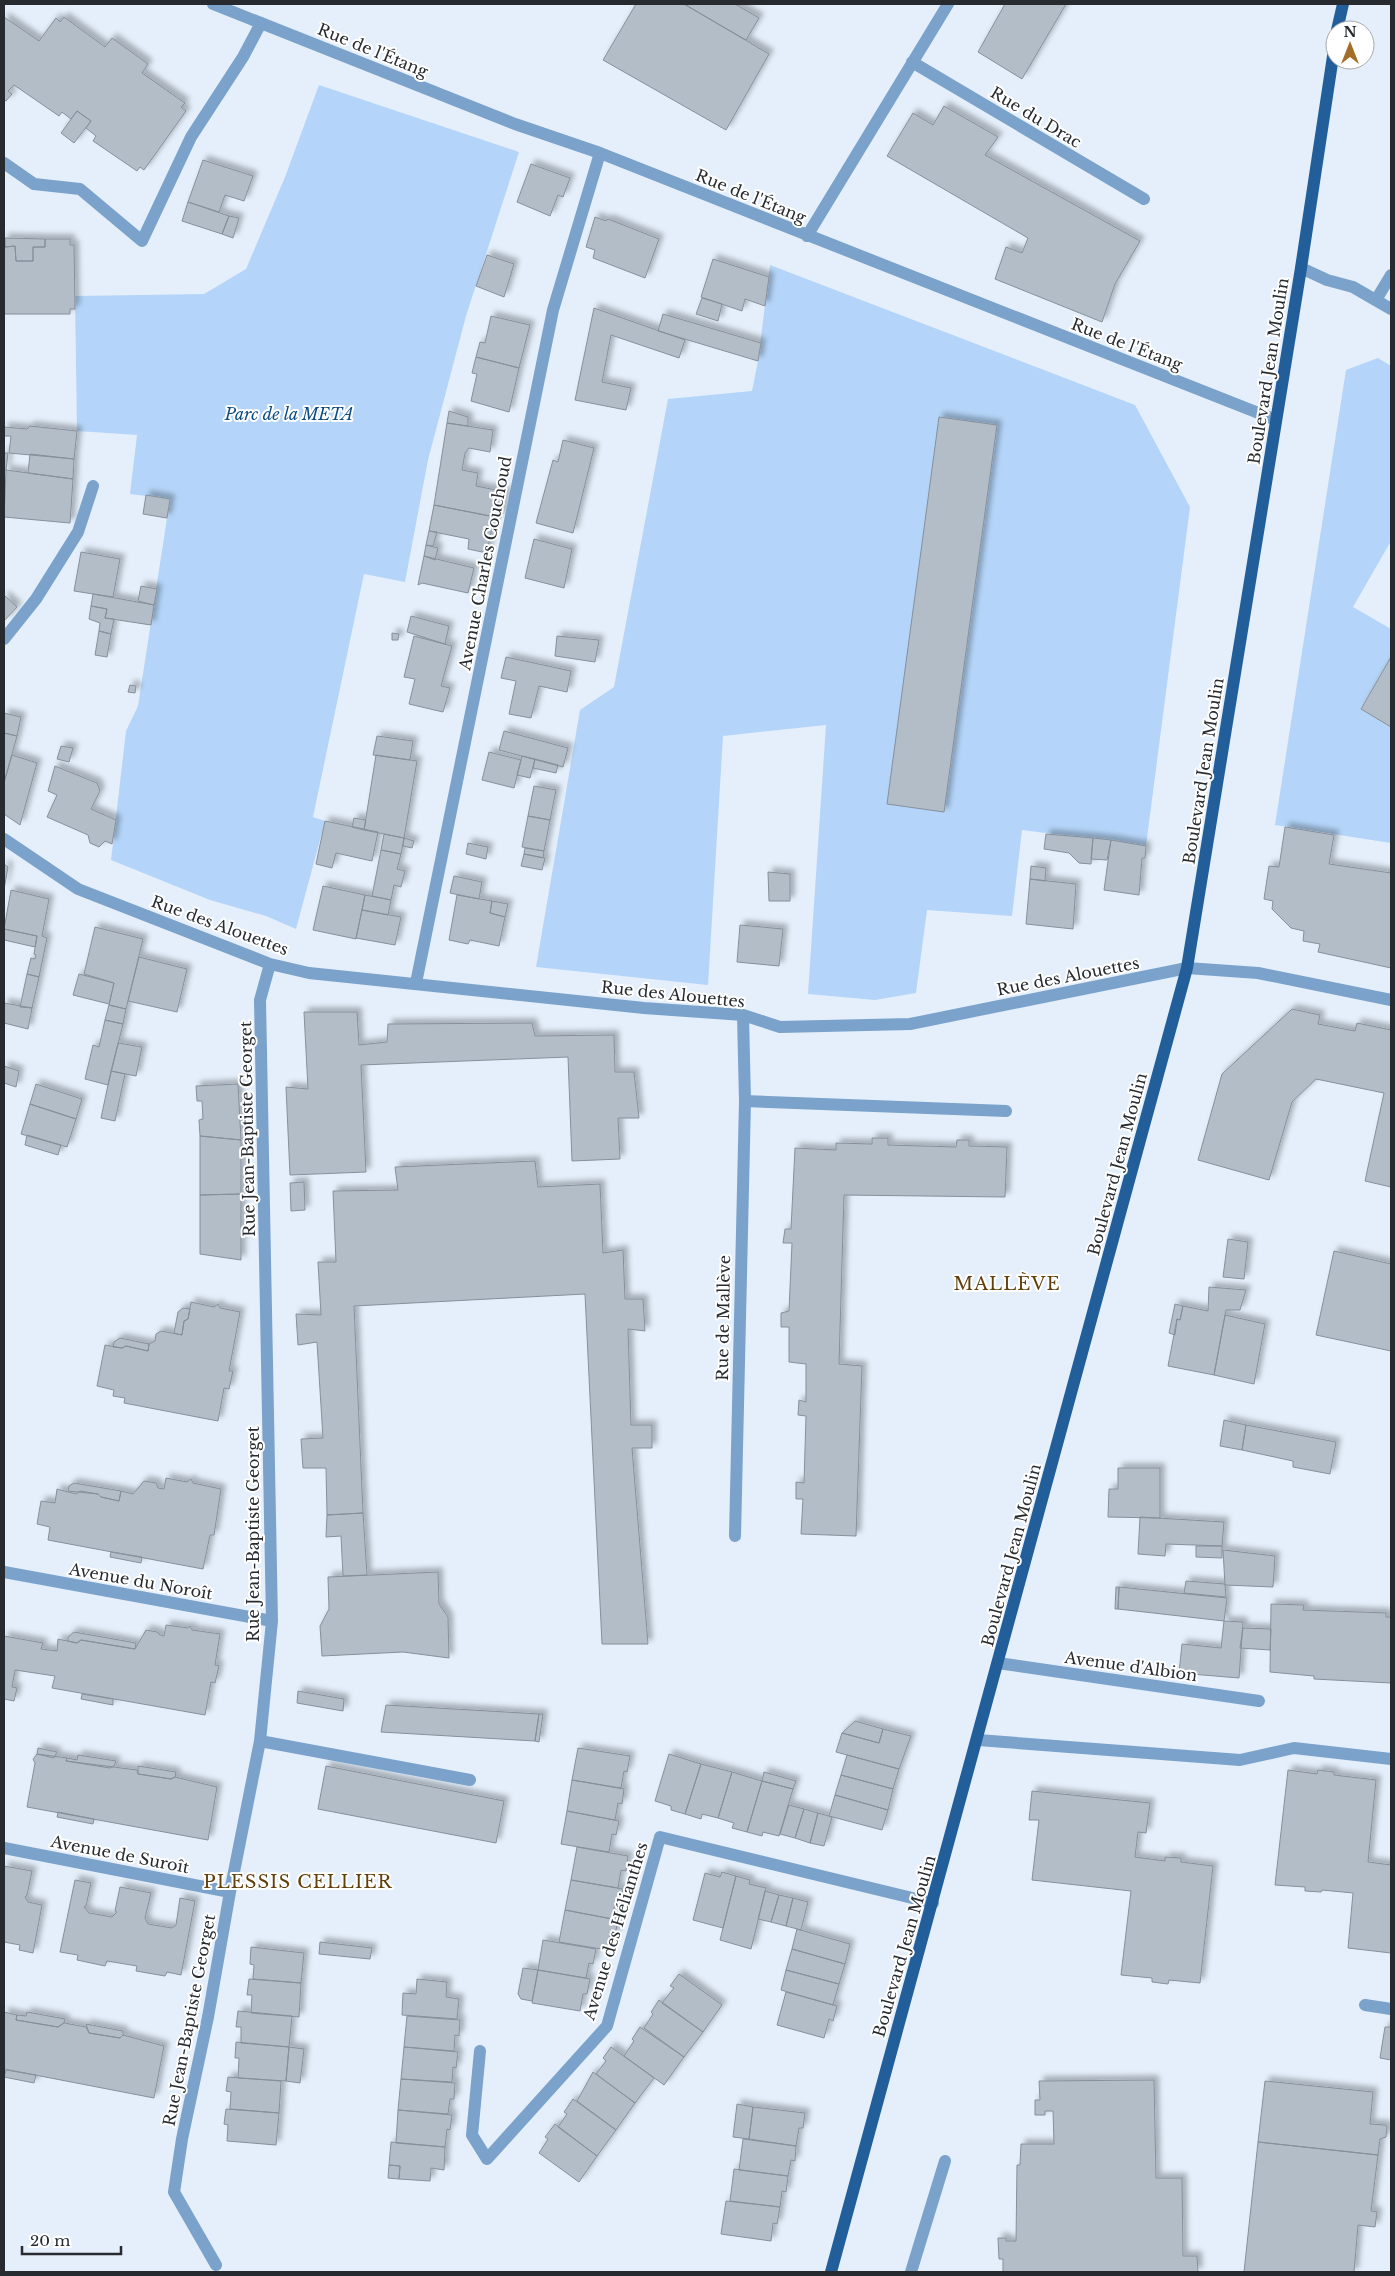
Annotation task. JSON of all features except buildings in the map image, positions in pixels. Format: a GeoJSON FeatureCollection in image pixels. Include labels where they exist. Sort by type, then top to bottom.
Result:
{"type":"FeatureCollection","features":[{"type":"Feature","properties":{"kind":"main road","name":"Boulevard Jean Moulin"},"geometry":{"type":"LineString","coordinates":[[832,2272],[1187,968],[1301,268],[1331,70]]}},
{"type":"Feature","properties":{"kind":"street","name":"Rue de l'Étang"},"geometry":{"type":"LineString","coordinates":[[212,4],[515,124],[600,153],[1276,420]]}},
{"type":"Feature","properties":{"kind":"street"},"geometry":{"type":"LineString","coordinates":[[807,236],[948,4]]}},
{"type":"Feature","properties":{"kind":"street"},"geometry":{"type":"LineString","coordinates":[[4,163],[34,184],[80,189],[142,241],[191,137],[243,57],[261,23]]}},
{"type":"Feature","properties":{"kind":"street","name":"Rue du Drac"},"geometry":{"type":"LineString","coordinates":[[912,62],[1144,199]]}},
{"type":"Feature","properties":{"kind":"street","name":"Avenue Charles Couchoud"},"geometry":{"type":"LineString","coordinates":[[416,982],[553,310],[600,153]]}},
{"type":"Feature","properties":{"kind":"street"},"geometry":{"type":"LineString","coordinates":[[1301,268],[1327,280],[1353,287],[1391,309]]}},
{"type":"Feature","properties":{"kind":"street"},"geometry":{"type":"LineString","coordinates":[[1376,300],[1391,275]]}},
{"type":"Feature","properties":{"kind":"street"},"geometry":{"type":"LineString","coordinates":[[4,639],[36,599],[78,532],[93,486]]}},
{"type":"Feature","properties":{"kind":"street","name":"Rue des Alouettes"},"geometry":{"type":"LineString","coordinates":[[4,839],[78,889],[270,964],[309,973],[416,982],[644,1008],[744,1015],[780,1027],[910,1024],[1187,968],[1258,973],[1391,1000]]}},
{"type":"Feature","properties":{"kind":"street","name":"Rue Jean-Baptiste Georget"},"geometry":{"type":"LineString","coordinates":[[216,2266],[174,2192],[182,2140],[208,2017],[230,1892],[260,1741],[272,1621],[271,1480],[260,1000],[270,964]]}},
{"type":"Feature","properties":{"kind":"street","name":"Rue de Mallève"},"geometry":{"type":"LineString","coordinates":[[734,1536],[745,1101],[744,1015]]}},
{"type":"Feature","properties":{"kind":"street"},"geometry":{"type":"LineString","coordinates":[[745,1101],[1006,1111]]}},
{"type":"Feature","properties":{"kind":"street","name":"Avenue du Noroît"},"geometry":{"type":"LineString","coordinates":[[4,1572],[272,1621]]}},
{"type":"Feature","properties":{"kind":"street","name":"Avenue d'Albion"},"geometry":{"type":"LineString","coordinates":[[998,1663],[1259,1701]]}},
{"type":"Feature","properties":{"kind":"street"},"geometry":{"type":"LineString","coordinates":[[978,1740],[1240,1760],[1294,1748],[1391,1759]]}},
{"type":"Feature","properties":{"kind":"street"},"geometry":{"type":"LineString","coordinates":[[260,1741],[470,1780]]}},
{"type":"Feature","properties":{"kind":"street","name":"Avenue des Hélianthes"},"geometry":{"type":"LineString","coordinates":[[480,2051],[472,2134],[487,2159],[607,2026],[660,1837],[933,1903]]}},
{"type":"Feature","properties":{"kind":"street","name":"Avenue de Suroît"},"geometry":{"type":"LineString","coordinates":[[4,1848],[230,1892]]}},
{"type":"Feature","properties":{"kind":"street"},"geometry":{"type":"LineString","coordinates":[[1365,2005],[1391,2008]]}},
{"type":"Feature","properties":{"kind":"street"},"geometry":{"type":"LineString","coordinates":[[911,2272],[945,2161]]}},
{"type":"Feature","properties":{"kind":"green space","name":"Parc de la META"},"geometry":{"type":"Polygon","coordinates":[[[319,85],[519,152],[466,316],[428,460],[405,582],[364,574],[313,817],[325,821],[296,929],[266,916],[210,900],[111,860],[126,731],[138,706],[170,499],[130,494],[137,435],[77,431],[75,296],[204,294],[246,269],[285,177],[319,85]]]}},
{"type":"Feature","properties":{"kind":"green space"},"geometry":{"type":"Polygon","coordinates":[[[770,265],[1135,405],[1190,507],[1146,846],[1022,830],[1012,916],[927,910],[916,993],[875,1000],[808,994],[826,725],[723,736],[708,985],[536,967],[580,710],[614,687],[668,399],[752,391],[758,361],[770,265]]]}},
{"type":"Feature","properties":{"kind":"green space"},"geometry":{"type":"Polygon","coordinates":[[[1378,358],[1391,366],[1391,541],[1353,607],[1391,629],[1391,657],[1361,708],[1391,727],[1391,843],[1275,825],[1346,370],[1378,358]]]}},
{"type":"Feature","properties":{"kind":"district","name":"MALLÈVE"},"geometry":{"type":"Point","coordinates":[1007,1284]}},
{"type":"Feature","properties":{"kind":"district","name":"PLESSIS CELLIER"},"geometry":{"type":"Point","coordinates":[298,1882]}}]}
